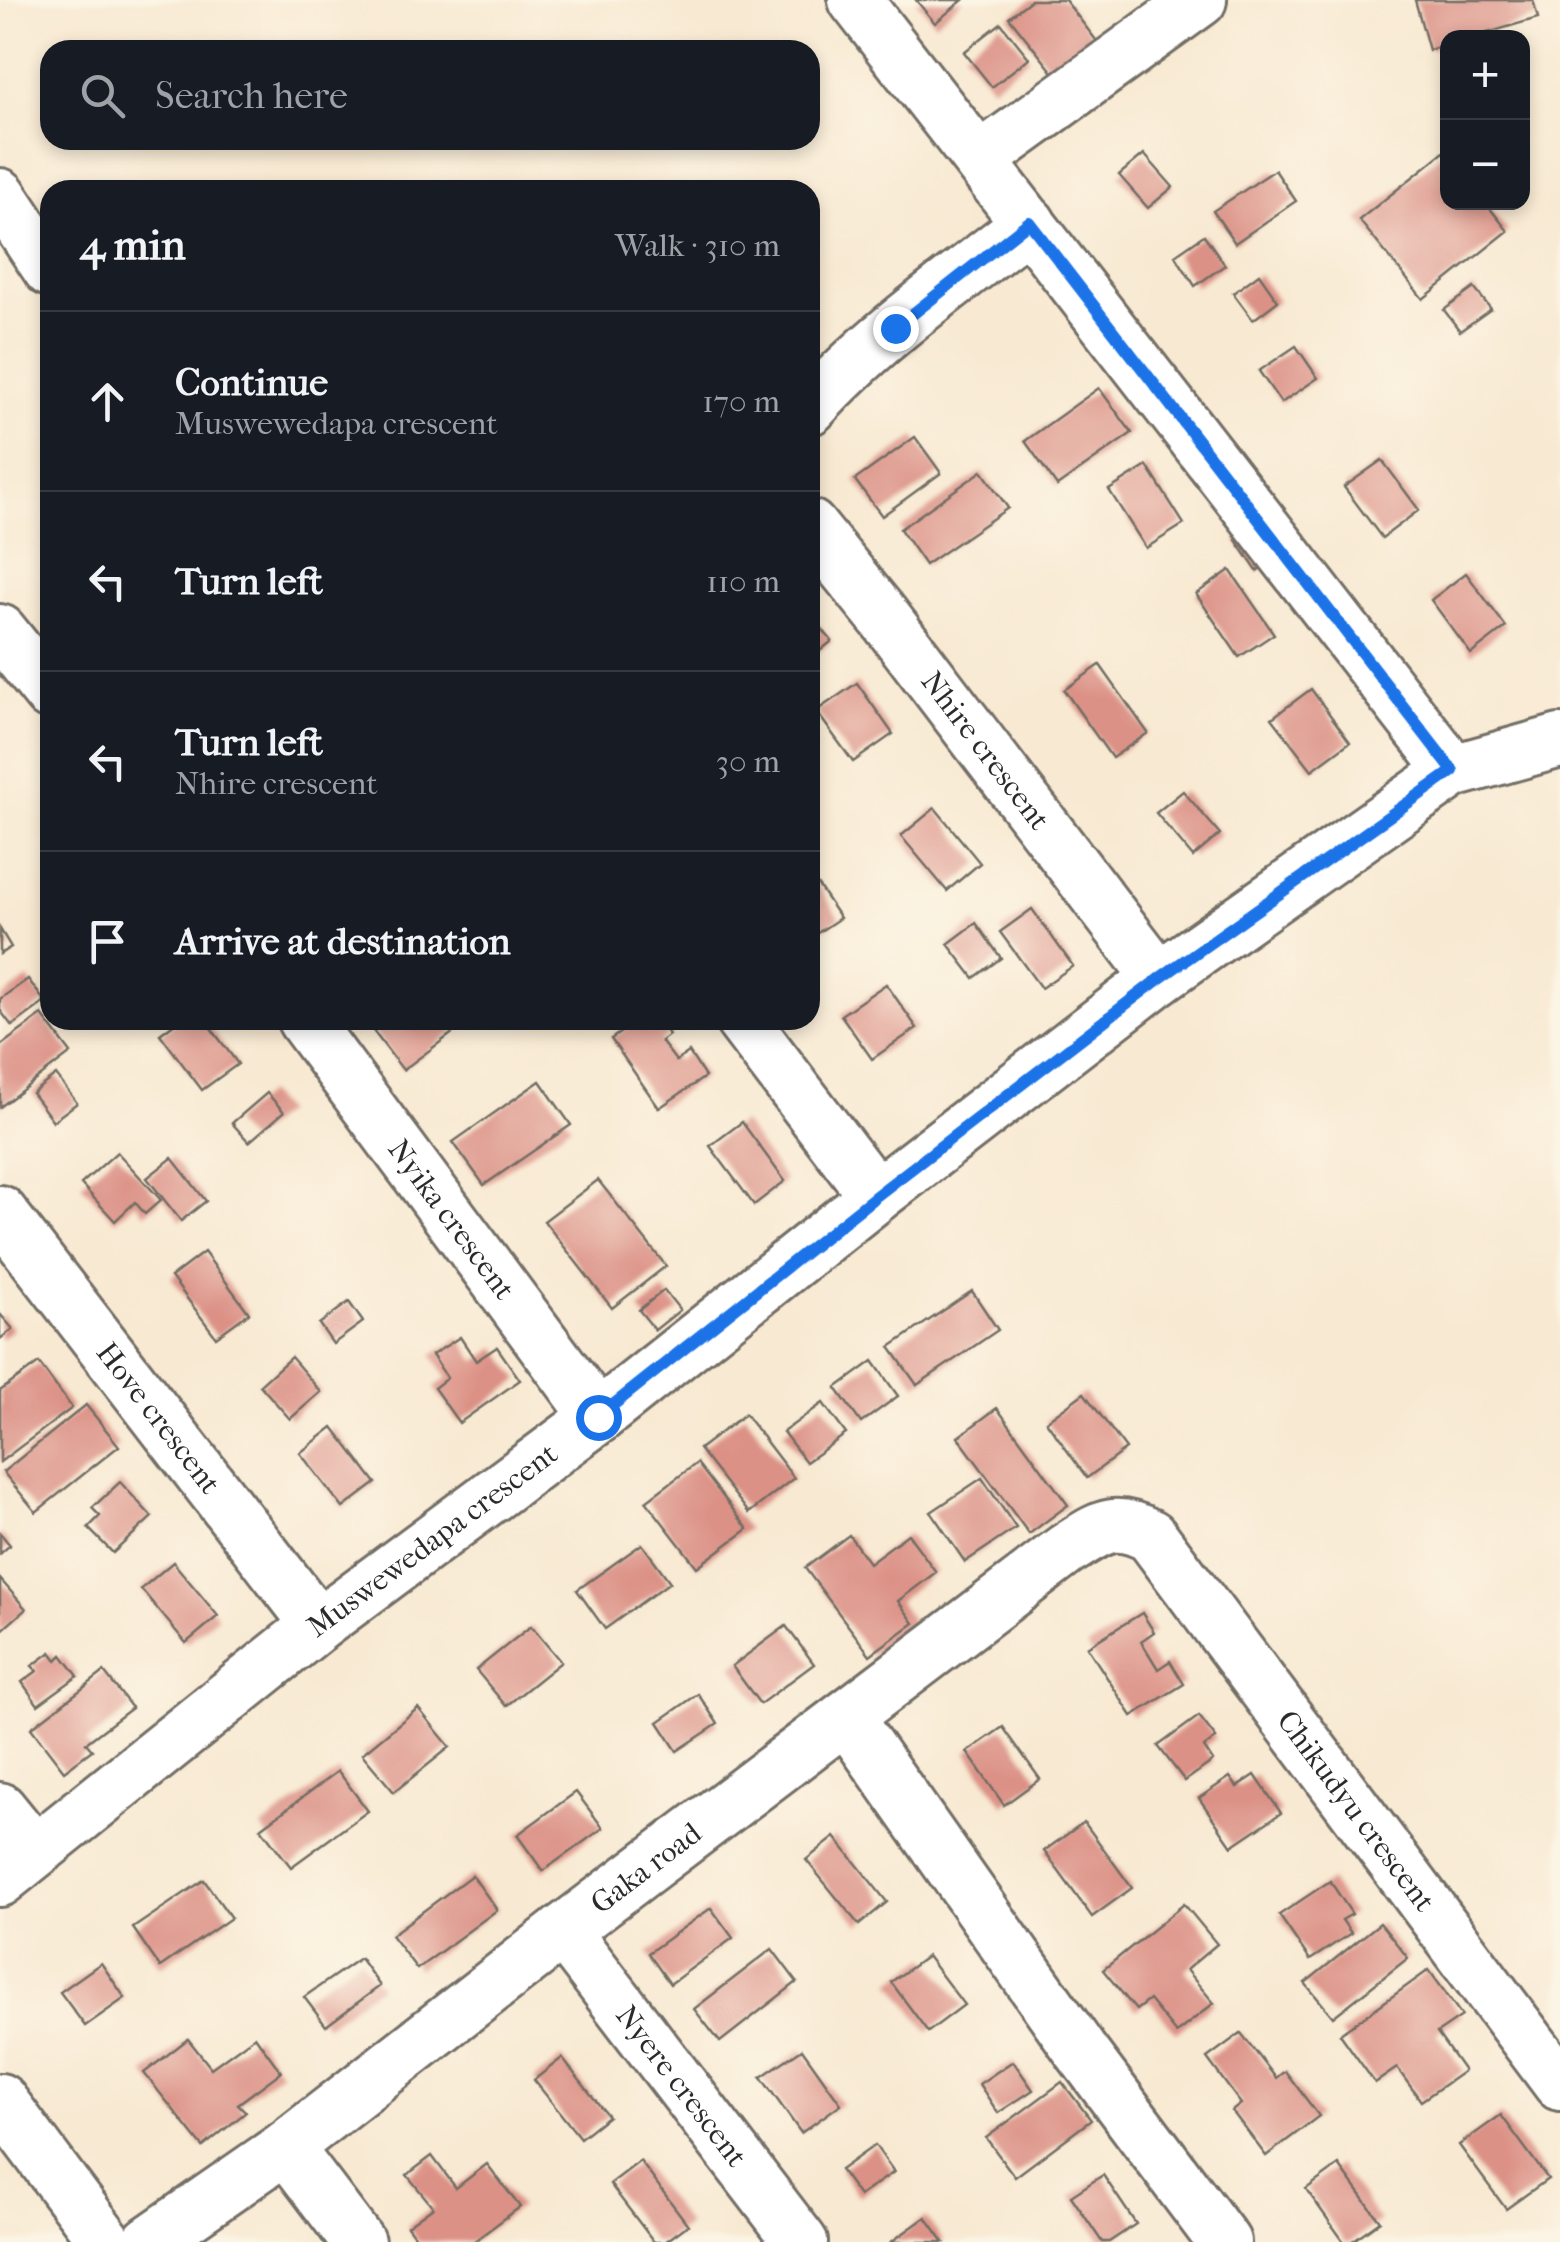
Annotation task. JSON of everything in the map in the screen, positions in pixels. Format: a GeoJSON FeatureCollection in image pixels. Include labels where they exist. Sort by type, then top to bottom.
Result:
{"type":"FeatureCollection","features":[{"type":"Feature","properties":{"kind":"street"},"geometry":{"type":"LineString","coordinates":[[855,0],[1453,771]]}},
{"type":"Feature","properties":{"kind":"street"},"geometry":{"type":"LineString","coordinates":[[980,159],[1200,0]]}},
{"type":"Feature","properties":{"kind":"street"},"geometry":{"type":"LineString","coordinates":[[0,194],[40,255]]}},
{"type":"Feature","properties":{"kind":"street"},"geometry":{"type":"LineString","coordinates":[[820,397],[895,328],[1029,222]]}},
{"type":"Feature","properties":{"kind":"street","name":"Nhire crescent"},"geometry":{"type":"LineString","coordinates":[[820,538],[1160,978]]}},
{"type":"Feature","properties":{"kind":"street"},"geometry":{"type":"LineString","coordinates":[[0,631],[40,681]]}},
{"type":"Feature","properties":{"kind":"street","name":"Muswewedapa crescent"},"geometry":{"type":"LineString","coordinates":[[17,1866],[318,1626],[598,1417],[876,1196],[1160,978],[1453,771],[1560,741]]}},
{"type":"Feature","properties":{"kind":"street","name":"Nyika crescent"},"geometry":{"type":"LineString","coordinates":[[311,1030],[598,1417]]}},
{"type":"Feature","properties":{"kind":"street"},"geometry":{"type":"LineString","coordinates":[[750,1030],[876,1196]]}},
{"type":"Feature","properties":{"kind":"street","name":"Hove crescent"},"geometry":{"type":"LineString","coordinates":[[0,1212],[318,1626]]}},
{"type":"Feature","properties":{"kind":"street","name":"Gaka road"},"geometry":{"type":"LineString","coordinates":[[149,2242],[286,2147],[563,1930],[1067,1549],[1105,1525],[1130,1525],[1151,1536]]}},
{"type":"Feature","properties":{"kind":"street","name":"Chikudyu crescent"},"geometry":{"type":"LineString","coordinates":[[1151,1536],[1560,2084]]}},
{"type":"Feature","properties":{"kind":"street"},"geometry":{"type":"LineString","coordinates":[[846,1717],[1080,2050],[1224,2242]]}},
{"type":"Feature","properties":{"kind":"street"},"geometry":{"type":"LineString","coordinates":[[0,1809],[17,1866]]}},
{"type":"Feature","properties":{"kind":"street","name":"Nyere crescent"},"geometry":{"type":"LineString","coordinates":[[563,1930],[801,2242]]}},
{"type":"Feature","properties":{"kind":"street"},"geometry":{"type":"LineString","coordinates":[[0,2100],[106,2242]]}},
{"type":"Feature","properties":{"kind":"street"},"geometry":{"type":"LineString","coordinates":[[286,2147],[358,2242]]}},
{"type":"Feature","properties":{"kind":"building"},"geometry":{"type":"Polygon","coordinates":[[[916,0],[963,0],[935,23],[916,0]]]}},
{"type":"Feature","properties":{"kind":"building"},"geometry":{"type":"Polygon","coordinates":[[[1031,0],[1065,0],[1106,53],[1064,86],[1009,17],[1031,0]]]}},
{"type":"Feature","properties":{"kind":"building"},"geometry":{"type":"Polygon","coordinates":[[[1415,0],[1533,0],[1538,18],[1497,30],[1440,30],[1440,47],[1429,50],[1415,0]]]}},
{"type":"Feature","properties":{"kind":"building"},"geometry":{"type":"Polygon","coordinates":[[[1001,23],[1029,58],[992,87],[964,52],[1001,23]]]}},
{"type":"Feature","properties":{"kind":"building"},"geometry":{"type":"Polygon","coordinates":[[[1144,154],[1173,187],[1148,208],[1119,175],[1144,154]]]}},
{"type":"Feature","properties":{"kind":"building"},"geometry":{"type":"Polygon","coordinates":[[[1440,155],[1440,210],[1491,210],[1508,231],[1423,299],[1359,220],[1440,155]]]}},
{"type":"Feature","properties":{"kind":"building"},"geometry":{"type":"Polygon","coordinates":[[[1275,170],[1296,201],[1235,243],[1213,211],[1275,170]]]}},
{"type":"Feature","properties":{"kind":"building"},"geometry":{"type":"Polygon","coordinates":[[[1204,235],[1225,265],[1195,286],[1175,255],[1204,235]]]}},
{"type":"Feature","properties":{"kind":"building"},"geometry":{"type":"Polygon","coordinates":[[[1259,274],[1278,301],[1253,320],[1233,293],[1259,274]]]}},
{"type":"Feature","properties":{"kind":"building"},"geometry":{"type":"Polygon","coordinates":[[[1474,288],[1491,309],[1460,331],[1444,310],[1474,288]]]}},
{"type":"Feature","properties":{"kind":"building"},"geometry":{"type":"Polygon","coordinates":[[[1296,346],[1318,378],[1281,403],[1259,371],[1296,346]]]}},
{"type":"Feature","properties":{"kind":"building"},"geometry":{"type":"Polygon","coordinates":[[[1099,388],[1132,433],[1057,486],[1025,441],[1099,388]]]}},
{"type":"Feature","properties":{"kind":"building"},"geometry":{"type":"Polygon","coordinates":[[[915,437],[941,473],[882,516],[855,480],[915,437]]]}},
{"type":"Feature","properties":{"kind":"building"},"geometry":{"type":"Polygon","coordinates":[[[1382,460],[1419,510],[1382,538],[1344,487],[1382,460]]]}},
{"type":"Feature","properties":{"kind":"building"},"geometry":{"type":"Polygon","coordinates":[[[1147,466],[1184,524],[1146,548],[1109,490],[1147,466]]]}},
{"type":"Feature","properties":{"kind":"building"},"geometry":{"type":"Polygon","coordinates":[[[982,471],[1008,508],[925,565],[900,529],[982,471]]]}},
{"type":"Feature","properties":{"kind":"building"},"geometry":{"type":"Polygon","coordinates":[[[1250,530],[1271,560],[1257,571],[1236,540],[1250,530]]]}},
{"type":"Feature","properties":{"kind":"building"},"geometry":{"type":"Polygon","coordinates":[[[1230,570],[1274,634],[1239,657],[1196,594],[1230,570]]]}},
{"type":"Feature","properties":{"kind":"building"},"geometry":{"type":"Polygon","coordinates":[[[1466,573],[1506,627],[1471,654],[1431,600],[1466,573]]]}},
{"type":"Feature","properties":{"kind":"building"},"geometry":{"type":"Polygon","coordinates":[[[820,626],[832,641],[820,651],[820,626]]]}},
{"type":"Feature","properties":{"kind":"building"},"geometry":{"type":"Polygon","coordinates":[[[1100,665],[1148,733],[1112,758],[1064,690],[1100,665]]]}},
{"type":"Feature","properties":{"kind":"building"},"geometry":{"type":"Polygon","coordinates":[[[857,683],[893,734],[853,762],[820,717],[820,708],[857,683]]]}},
{"type":"Feature","properties":{"kind":"building"},"geometry":{"type":"Polygon","coordinates":[[[1311,689],[1350,742],[1312,770],[1272,718],[1311,689]]]}},
{"type":"Feature","properties":{"kind":"building"},"geometry":{"type":"Polygon","coordinates":[[[1183,791],[1220,834],[1193,857],[1156,813],[1183,791]]]}},
{"type":"Feature","properties":{"kind":"building"},"geometry":{"type":"Polygon","coordinates":[[[935,808],[980,863],[947,891],[901,836],[935,808]]]}},
{"type":"Feature","properties":{"kind":"building"},"geometry":{"type":"Polygon","coordinates":[[[820,888],[840,918],[820,931],[820,888]]]}},
{"type":"Feature","properties":{"kind":"building"},"geometry":{"type":"Polygon","coordinates":[[[1032,909],[1073,966],[1041,988],[1000,932],[1032,909]]]}},
{"type":"Feature","properties":{"kind":"building"},"geometry":{"type":"Polygon","coordinates":[[[976,923],[1001,958],[974,978],[948,944],[976,923]]]}},
{"type":"Feature","properties":{"kind":"building"},"geometry":{"type":"Polygon","coordinates":[[[0,929],[11,947],[0,954],[0,929]]]}},
{"type":"Feature","properties":{"kind":"building"},"geometry":{"type":"Polygon","coordinates":[[[28,979],[40,995],[40,1006],[12,1026],[0,1010],[0,999],[28,979]]]}},
{"type":"Feature","properties":{"kind":"building"},"geometry":{"type":"Polygon","coordinates":[[[886,984],[917,1028],[872,1059],[841,1015],[886,984]]]}},
{"type":"Feature","properties":{"kind":"building"},"geometry":{"type":"Polygon","coordinates":[[[40,1016],[40,1030],[53,1030],[71,1053],[0,1107],[0,1046],[40,1016]]]}},
{"type":"Feature","properties":{"kind":"building"},"geometry":{"type":"Polygon","coordinates":[[[165,1030],[212,1030],[238,1064],[202,1090],[160,1034],[165,1030]]]}},
{"type":"Feature","properties":{"kind":"building"},"geometry":{"type":"Polygon","coordinates":[[[372,1030],[457,1030],[403,1070],[372,1030]]]}},
{"type":"Feature","properties":{"kind":"building"},"geometry":{"type":"Polygon","coordinates":[[[624,1030],[666,1030],[669,1035],[661,1041],[676,1061],[689,1052],[705,1077],[659,1108],[611,1039],[624,1030]]]}},
{"type":"Feature","properties":{"kind":"building"},"geometry":{"type":"Polygon","coordinates":[[[56,1075],[77,1103],[53,1121],[32,1093],[56,1075]]]}},
{"type":"Feature","properties":{"kind":"building"},"geometry":{"type":"Polygon","coordinates":[[[540,1081],[571,1125],[484,1185],[453,1142],[540,1081]]]}},
{"type":"Feature","properties":{"kind":"building"},"geometry":{"type":"Polygon","coordinates":[[[267,1093],[284,1112],[249,1142],[232,1123],[267,1093]]]}},
{"type":"Feature","properties":{"kind":"building"},"geometry":{"type":"Polygon","coordinates":[[[742,1122],[785,1181],[754,1205],[710,1146],[742,1122]]]}},
{"type":"Feature","properties":{"kind":"building"},"geometry":{"type":"Polygon","coordinates":[[[117,1152],[161,1200],[145,1214],[135,1202],[115,1221],[81,1184],[117,1152]]]}},
{"type":"Feature","properties":{"kind":"building"},"geometry":{"type":"Polygon","coordinates":[[[172,1158],[206,1201],[181,1221],[147,1178],[172,1158]]]}},
{"type":"Feature","properties":{"kind":"building"},"geometry":{"type":"Polygon","coordinates":[[[598,1180],[666,1266],[612,1308],[544,1221],[598,1180]]]}},
{"type":"Feature","properties":{"kind":"building"},"geometry":{"type":"Polygon","coordinates":[[[204,1252],[249,1313],[216,1337],[171,1277],[204,1252]]]}},
{"type":"Feature","properties":{"kind":"building"},"geometry":{"type":"Polygon","coordinates":[[[664,1290],[680,1310],[655,1330],[639,1310],[664,1290]]]}},
{"type":"Feature","properties":{"kind":"building"},"geometry":{"type":"Polygon","coordinates":[[[972,1291],[998,1330],[917,1385],[890,1347],[972,1291]]]}},
{"type":"Feature","properties":{"kind":"building"},"geometry":{"type":"Polygon","coordinates":[[[349,1302],[363,1322],[333,1344],[319,1324],[349,1302]]]}},
{"type":"Feature","properties":{"kind":"building"},"geometry":{"type":"Polygon","coordinates":[[[0,1314],[13,1329],[0,1339],[0,1314]]]}},
{"type":"Feature","properties":{"kind":"building"},"geometry":{"type":"Polygon","coordinates":[[[460,1337],[476,1361],[497,1347],[520,1380],[459,1423],[434,1388],[447,1378],[432,1355],[460,1337]]]}},
{"type":"Feature","properties":{"kind":"building"},"geometry":{"type":"Polygon","coordinates":[[[291,1357],[321,1392],[290,1419],[260,1385],[291,1357]]]}},
{"type":"Feature","properties":{"kind":"building"},"geometry":{"type":"Polygon","coordinates":[[[873,1361],[898,1396],[861,1423],[836,1388],[873,1361]]]}},
{"type":"Feature","properties":{"kind":"building"},"geometry":{"type":"Polygon","coordinates":[[[39,1363],[72,1408],[0,1462],[0,1391],[39,1363]]]}},
{"type":"Feature","properties":{"kind":"building"},"geometry":{"type":"Polygon","coordinates":[[[1084,1393],[1126,1449],[1087,1478],[1046,1421],[1084,1393]]]}},
{"type":"Feature","properties":{"kind":"building"},"geometry":{"type":"Polygon","coordinates":[[[823,1403],[846,1434],[806,1462],[783,1432],[823,1403]]]}},
{"type":"Feature","properties":{"kind":"building"},"geometry":{"type":"Polygon","coordinates":[[[86,1405],[119,1446],[36,1512],[3,1472],[86,1405]]]}},
{"type":"Feature","properties":{"kind":"building"},"geometry":{"type":"Polygon","coordinates":[[[997,1408],[1068,1505],[1029,1534],[958,1437],[997,1408]]]}},
{"type":"Feature","properties":{"kind":"building"},"geometry":{"type":"Polygon","coordinates":[[[745,1414],[794,1478],[749,1513],[699,1449],[745,1414]]]}},
{"type":"Feature","properties":{"kind":"building"},"geometry":{"type":"Polygon","coordinates":[[[333,1427],[376,1483],[343,1508],[300,1453],[333,1427]]]}},
{"type":"Feature","properties":{"kind":"building"},"geometry":{"type":"Polygon","coordinates":[[[697,1463],[748,1529],[697,1567],[646,1501],[697,1463]]]}},
{"type":"Feature","properties":{"kind":"building"},"geometry":{"type":"Polygon","coordinates":[[[982,1478],[1016,1528],[965,1562],[931,1512],[982,1478]]]}},
{"type":"Feature","properties":{"kind":"building"},"geometry":{"type":"Polygon","coordinates":[[[120,1482],[152,1517],[113,1553],[88,1528],[100,1516],[92,1508],[120,1482]]]}},
{"type":"Feature","properties":{"kind":"building"},"geometry":{"type":"Polygon","coordinates":[[[0,1533],[10,1545],[0,1554],[0,1533]]]}},
{"type":"Feature","properties":{"kind":"building"},"geometry":{"type":"Polygon","coordinates":[[[908,1534],[936,1572],[898,1601],[914,1623],[870,1655],[805,1568],[849,1535],[869,1563],[908,1534]]]}},
{"type":"Feature","properties":{"kind":"building"},"geometry":{"type":"Polygon","coordinates":[[[642,1544],[670,1582],[605,1629],[577,1590],[642,1544]]]}},
{"type":"Feature","properties":{"kind":"building"},"geometry":{"type":"Polygon","coordinates":[[[173,1562],[218,1616],[186,1643],[141,1589],[173,1562]]]}},
{"type":"Feature","properties":{"kind":"building"},"geometry":{"type":"Polygon","coordinates":[[[0,1579],[26,1609],[0,1632],[0,1579]]]}},
{"type":"Feature","properties":{"kind":"building"},"geometry":{"type":"Polygon","coordinates":[[[1142,1613],[1154,1632],[1141,1641],[1158,1669],[1170,1661],[1184,1684],[1132,1716],[1087,1647],[1142,1613]]]}},
{"type":"Feature","properties":{"kind":"building"},"geometry":{"type":"Polygon","coordinates":[[[531,1626],[561,1662],[506,1706],[476,1670],[531,1626]]]}},
{"type":"Feature","properties":{"kind":"building"},"geometry":{"type":"Polygon","coordinates":[[[786,1626],[814,1664],[760,1704],[732,1666],[786,1626]]]}},
{"type":"Feature","properties":{"kind":"building"},"geometry":{"type":"Polygon","coordinates":[[[51,1652],[57,1660],[62,1655],[78,1676],[38,1705],[22,1682],[37,1671],[32,1666],[51,1652]]]}},
{"type":"Feature","properties":{"kind":"building"},"geometry":{"type":"Polygon","coordinates":[[[104,1672],[132,1708],[86,1743],[92,1750],[64,1771],[31,1728],[104,1672]]]}},
{"type":"Feature","properties":{"kind":"building"},"geometry":{"type":"Polygon","coordinates":[[[698,1694],[718,1724],[677,1751],[658,1722],[698,1694]]]}},
{"type":"Feature","properties":{"kind":"building"},"geometry":{"type":"Polygon","coordinates":[[[418,1708],[450,1747],[394,1792],[362,1754],[418,1708]]]}},
{"type":"Feature","properties":{"kind":"building"},"geometry":{"type":"Polygon","coordinates":[[[1199,1716],[1216,1738],[1204,1747],[1213,1761],[1185,1781],[1158,1746],[1199,1716]]]}},
{"type":"Feature","properties":{"kind":"building"},"geometry":{"type":"Polygon","coordinates":[[[1003,1727],[1040,1779],[1004,1805],[967,1752],[1003,1727]]]}},
{"type":"Feature","properties":{"kind":"building"},"geometry":{"type":"Polygon","coordinates":[[[338,1771],[368,1811],[291,1867],[261,1828],[338,1771]]]}},
{"type":"Feature","properties":{"kind":"building"},"geometry":{"type":"Polygon","coordinates":[[[1255,1775],[1281,1813],[1232,1846],[1199,1798],[1230,1777],[1237,1787],[1255,1775]]]}},
{"type":"Feature","properties":{"kind":"building"},"geometry":{"type":"Polygon","coordinates":[[[576,1792],[603,1828],[543,1871],[517,1835],[576,1792]]]}},
{"type":"Feature","properties":{"kind":"building"},"geometry":{"type":"Polygon","coordinates":[[[1084,1822],[1132,1888],[1092,1917],[1044,1851],[1084,1822]]]}},
{"type":"Feature","properties":{"kind":"building"},"geometry":{"type":"Polygon","coordinates":[[[835,1837],[887,1902],[859,1925],[806,1860],[835,1837]]]}},
{"type":"Feature","properties":{"kind":"building"},"geometry":{"type":"Polygon","coordinates":[[[472,1875],[497,1910],[417,1969],[391,1935],[472,1875]]]}},
{"type":"Feature","properties":{"kind":"building"},"geometry":{"type":"Polygon","coordinates":[[[204,1880],[231,1918],[160,1967],[133,1928],[204,1880]]]}},
{"type":"Feature","properties":{"kind":"building"},"geometry":{"type":"Polygon","coordinates":[[[1330,1881],[1352,1914],[1342,1920],[1351,1933],[1310,1960],[1279,1915],[1330,1881]]]}},
{"type":"Feature","properties":{"kind":"building"},"geometry":{"type":"Polygon","coordinates":[[[1184,1904],[1217,1944],[1186,1970],[1214,2003],[1176,2033],[1149,2000],[1136,2010],[1103,1970],[1184,1904]]]}},
{"type":"Feature","properties":{"kind":"building"},"geometry":{"type":"Polygon","coordinates":[[[711,1908],[733,1938],[670,1984],[648,1953],[711,1908]]]}},
{"type":"Feature","properties":{"kind":"building"},"geometry":{"type":"Polygon","coordinates":[[[1380,1923],[1408,1958],[1333,2017],[1305,1983],[1380,1923]]]}},
{"type":"Feature","properties":{"kind":"building"},"geometry":{"type":"Polygon","coordinates":[[[772,1949],[797,1982],[720,2042],[694,2009],[772,1949]]]}},
{"type":"Feature","properties":{"kind":"building"},"geometry":{"type":"Polygon","coordinates":[[[927,1956],[964,2005],[928,2032],[891,1982],[927,1956]]]}},
{"type":"Feature","properties":{"kind":"building"},"geometry":{"type":"Polygon","coordinates":[[[360,1958],[380,1986],[326,2026],[304,1997],[360,1958]]]}},
{"type":"Feature","properties":{"kind":"building"},"geometry":{"type":"Polygon","coordinates":[[[101,1963],[125,1998],[85,2026],[60,1992],[101,1963]]]}},
{"type":"Feature","properties":{"kind":"building"},"geometry":{"type":"Polygon","coordinates":[[[1429,1970],[1462,2016],[1437,2033],[1464,2071],[1421,2101],[1397,2068],[1375,2083],[1340,2034],[1429,1970]]]}},
{"type":"Feature","properties":{"kind":"building"},"geometry":{"type":"Polygon","coordinates":[[[1241,2033],[1276,2078],[1285,2071],[1319,2116],[1266,2156],[1232,2111],[1241,2104],[1207,2058],[1241,2033]]]}},
{"type":"Feature","properties":{"kind":"building"},"geometry":{"type":"Polygon","coordinates":[[[255,2036],[281,2072],[238,2104],[246,2112],[203,2147],[144,2073],[188,2039],[211,2068],[255,2036]]]}},
{"type":"Feature","properties":{"kind":"building"},"geometry":{"type":"Polygon","coordinates":[[[802,2049],[841,2104],[801,2133],[761,2077],[802,2049]]]}},
{"type":"Feature","properties":{"kind":"building"},"geometry":{"type":"Polygon","coordinates":[[[562,2058],[608,2116],[580,2138],[534,2080],[562,2058]]]}},
{"type":"Feature","properties":{"kind":"building"},"geometry":{"type":"Polygon","coordinates":[[[1013,2061],[1033,2090],[998,2113],[979,2084],[1013,2061]]]}},
{"type":"Feature","properties":{"kind":"building"},"geometry":{"type":"Polygon","coordinates":[[[1062,2082],[1091,2120],[1015,2177],[986,2138],[1062,2082]]]}},
{"type":"Feature","properties":{"kind":"building"},"geometry":{"type":"Polygon","coordinates":[[[1501,2115],[1548,2179],[1506,2209],[1459,2145],[1501,2115]]]}},
{"type":"Feature","properties":{"kind":"building"},"geometry":{"type":"Polygon","coordinates":[[[875,2145],[894,2172],[859,2196],[840,2170],[875,2145]]]}},
{"type":"Feature","properties":{"kind":"building"},"geometry":{"type":"Polygon","coordinates":[[[432,2156],[456,2188],[487,2164],[520,2207],[473,2242],[419,2242],[407,2226],[433,2207],[407,2175],[432,2156]]]}},
{"type":"Feature","properties":{"kind":"building"},"geometry":{"type":"Polygon","coordinates":[[[640,2161],[688,2225],[665,2242],[654,2242],[610,2184],[640,2161]]]}},
{"type":"Feature","properties":{"kind":"building"},"geometry":{"type":"Polygon","coordinates":[[[1339,2165],[1380,2221],[1351,2242],[1344,2242],[1306,2189],[1339,2165]]]}},
{"type":"Feature","properties":{"kind":"building"},"geometry":{"type":"Polygon","coordinates":[[[1103,2175],[1136,2224],[1109,2242],[1102,2242],[1071,2196],[1103,2175]]]}},
{"type":"Feature","properties":{"kind":"building"},"geometry":{"type":"Polygon","coordinates":[[[926,2217],[944,2242],[891,2242],[926,2217]]]}},
{"type":"Feature","properties":{"kind":"route"},"geometry":{"type":"LineString","coordinates":[[598,1417],[876,1196],[1160,978],[1453,771],[1029,222],[895,328]]}}]}
